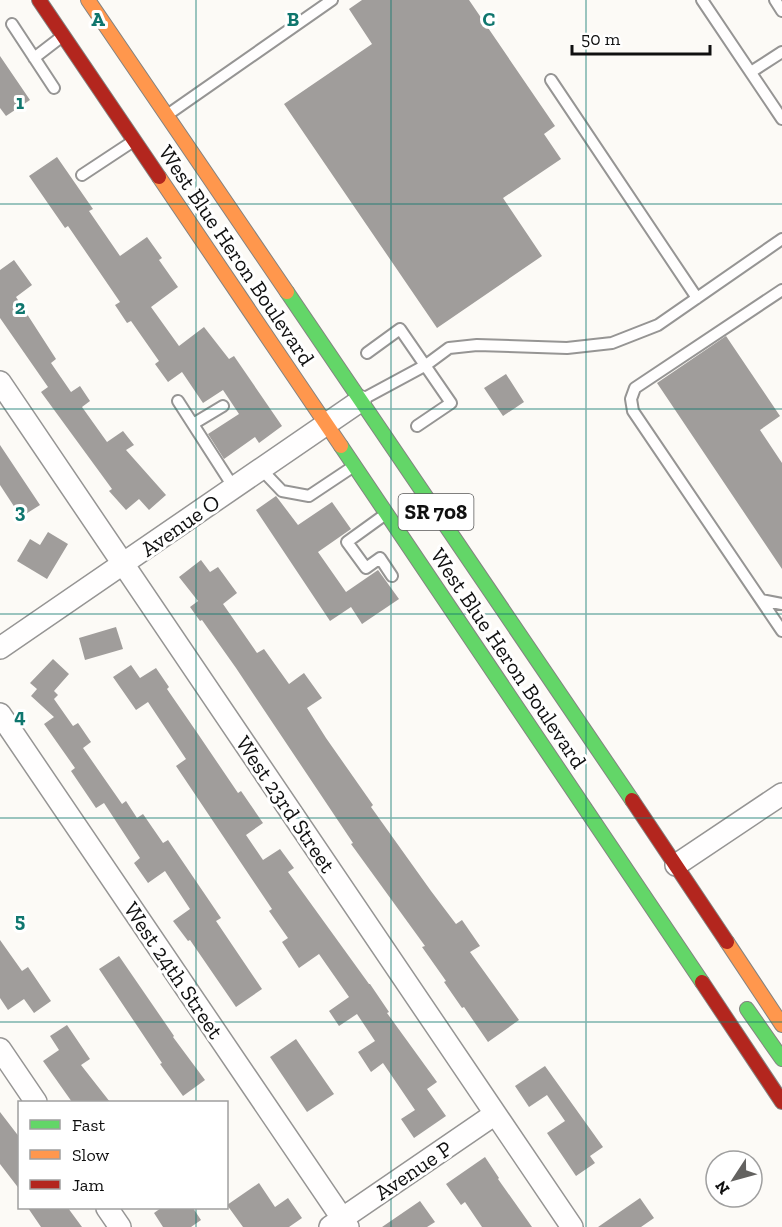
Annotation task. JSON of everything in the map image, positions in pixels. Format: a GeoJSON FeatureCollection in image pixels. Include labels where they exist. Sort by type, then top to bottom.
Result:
{"type":"FeatureCollection","features":[{"type":"Feature","properties":{"kind":"main road","name":"West Blue Heron Boulevard"},"geometry":{"type":"LineString","coordinates":[[39,0],[782,1102]]}},
{"type":"Feature","properties":{"kind":"main road","name":"West Blue Heron Boulevard"},"geometry":{"type":"LineString","coordinates":[[88,0],[360,400],[666,863],[782,1025]]}},
{"type":"Feature","properties":{"kind":"main road"},"geometry":{"type":"LineString","coordinates":[[525,719],[546,720]]}},
{"type":"Feature","properties":{"kind":"main road"},"geometry":{"type":"LineString","coordinates":[[655,912],[674,915]]}},
{"type":"Feature","properties":{"kind":"main road"},"geometry":{"type":"LineString","coordinates":[[736,993],[782,1059]]}},
{"type":"Feature","properties":{"kind":"street","name":"West 23rd Street"},"geometry":{"type":"LineString","coordinates":[[0,382],[572,1227]]}},
{"type":"Feature","properties":{"kind":"street","name":"Avenue O"},"geometry":{"type":"LineString","coordinates":[[0,648],[360,400]]}},
{"type":"Feature","properties":{"kind":"street","name":"West 24th Street"},"geometry":{"type":"LineString","coordinates":[[0,714],[340,1224]]}},
{"type":"Feature","properties":{"kind":"street"},"geometry":{"type":"LineString","coordinates":[[666,863],[782,794]]}},
{"type":"Feature","properties":{"kind":"street"},"geometry":{"type":"LineString","coordinates":[[0,1049],[35,1101]]}},
{"type":"Feature","properties":{"kind":"street","name":"Avenue P"},"geometry":{"type":"LineString","coordinates":[[340,1224],[495,1114]]}},
{"type":"Feature","properties":{"kind":"street"},"geometry":{"type":"LineString","coordinates":[[108,1209],[120,1227]]}},
{"type":"Feature","properties":{"kind":"lane"},"geometry":{"type":"LineString","coordinates":[[167,116],[332,0]]}},
{"type":"Feature","properties":{"kind":"lane"},"geometry":{"type":"LineString","coordinates":[[702,0],[782,118]]}},
{"type":"Feature","properties":{"kind":"lane"},"geometry":{"type":"LineString","coordinates":[[775,0],[782,11]]}},
{"type":"Feature","properties":{"kind":"lane"},"geometry":{"type":"LineString","coordinates":[[12,24],[54,88]]}},
{"type":"Feature","properties":{"kind":"lane"},"geometry":{"type":"LineString","coordinates":[[34,58],[63,36]]}},
{"type":"Feature","properties":{"kind":"lane"},"geometry":{"type":"LineString","coordinates":[[751,72],[782,52]]}},
{"type":"Feature","properties":{"kind":"lane"},"geometry":{"type":"LineString","coordinates":[[551,80],[697,298]]}},
{"type":"Feature","properties":{"kind":"lane"},"geometry":{"type":"LineString","coordinates":[[82,175],[134,140]]}},
{"type":"Feature","properties":{"kind":"lane"},"geometry":{"type":"LineString","coordinates":[[360,400],[426,364],[448,348],[477,345],[567,348],[612,343],[658,326],[782,239]]}},
{"type":"Feature","properties":{"kind":"lane"},"geometry":{"type":"LineString","coordinates":[[781,292],[635,388],[631,399],[633,411],[782,631]]}},
{"type":"Feature","properties":{"kind":"lane"},"geometry":{"type":"LineString","coordinates":[[367,353],[400,329],[426,364],[451,403],[417,426]]}},
{"type":"Feature","properties":{"kind":"lane"},"geometry":{"type":"LineString","coordinates":[[178,401],[234,488]]}},
{"type":"Feature","properties":{"kind":"lane"},"geometry":{"type":"LineString","coordinates":[[193,424],[223,406]]}},
{"type":"Feature","properties":{"kind":"lane"},"geometry":{"type":"LineString","coordinates":[[261,469],[282,491],[309,496],[354,466]]}},
{"type":"Feature","properties":{"kind":"lane"},"geometry":{"type":"LineString","coordinates":[[386,514],[347,542],[366,568],[380,558],[392,576]]}},
{"type":"Feature","properties":{"kind":"lane"},"geometry":{"type":"LineString","coordinates":[[761,600],[782,604]]}},
{"type":"Feature","properties":{"kind":"building"},"geometry":{"type":"Polygon","coordinates":[[[362,0],[469,0],[555,126],[544,134],[561,159],[503,198],[542,256],[437,328],[284,104],[372,44],[349,9],[362,0]]]}},
{"type":"Feature","properties":{"kind":"building"},"geometry":{"type":"Polygon","coordinates":[[[0,56],[30,100],[6,116],[0,108],[0,56]]]}},
{"type":"Feature","properties":{"kind":"building"},"geometry":{"type":"Polygon","coordinates":[[[57,157],[93,209],[89,211],[120,256],[147,237],[162,258],[159,260],[178,287],[151,307],[179,346],[204,327],[229,359],[234,356],[282,426],[259,443],[255,437],[224,459],[208,434],[239,414],[223,390],[203,403],[182,372],[168,382],[155,364],[159,361],[131,321],[127,323],[115,305],[120,302],[68,226],[65,228],[29,176],[57,157]]]}},
{"type":"Feature","properties":{"kind":"building"},"geometry":{"type":"Polygon","coordinates":[[[14,260],[32,285],[16,297],[56,359],[51,363],[71,392],[80,386],[90,401],[82,407],[107,442],[123,431],[134,445],[126,450],[166,495],[149,510],[139,499],[126,510],[109,491],[112,489],[41,392],[48,387],[0,318],[0,270],[14,260]]]}},
{"type":"Feature","properties":{"kind":"building"},"geometry":{"type":"Polygon","coordinates":[[[726,336],[780,416],[760,430],[782,463],[782,569],[657,383],[726,336]]]}},
{"type":"Feature","properties":{"kind":"building"},"geometry":{"type":"Polygon","coordinates":[[[506,374],[524,402],[503,416],[484,388],[506,374]]]}},
{"type":"Feature","properties":{"kind":"building"},"geometry":{"type":"Polygon","coordinates":[[[0,445],[40,505],[21,517],[0,485],[0,445]]]}},
{"type":"Feature","properties":{"kind":"building"},"geometry":{"type":"Polygon","coordinates":[[[276,496],[298,525],[332,502],[351,529],[318,552],[346,592],[378,570],[399,599],[362,624],[351,607],[330,621],[256,510],[276,496]]]}},
{"type":"Feature","properties":{"kind":"building"},"geometry":{"type":"Polygon","coordinates":[[[48,532],[68,544],[47,579],[17,561],[30,539],[40,545],[48,532]]]}},
{"type":"Feature","properties":{"kind":"building"},"geometry":{"type":"Polygon","coordinates":[[[201,560],[210,572],[218,567],[237,593],[223,604],[257,653],[264,649],[289,684],[304,673],[322,698],[307,708],[326,738],[373,805],[371,807],[431,891],[456,924],[462,920],[480,946],[470,952],[519,1020],[488,1042],[444,982],[446,981],[422,947],[425,946],[351,844],[353,843],[236,668],[190,607],[198,601],[179,577],[201,560]]]}},
{"type":"Feature","properties":{"kind":"building"},"geometry":{"type":"Polygon","coordinates":[[[116,627],[123,649],[85,660],[79,638],[116,627]]]}},
{"type":"Feature","properties":{"kind":"building"},"geometry":{"type":"Polygon","coordinates":[[[53,659],[69,674],[54,691],[58,695],[54,699],[73,726],[78,723],[91,742],[83,748],[122,804],[126,801],[137,818],[143,814],[163,843],[168,840],[221,918],[216,921],[262,989],[236,1007],[190,940],[188,941],[173,921],[190,909],[165,871],[148,883],[134,863],[140,858],[104,803],[96,808],[71,771],[75,768],[44,724],[54,717],[31,696],[37,689],[30,683],[53,659]]]}},
{"type":"Feature","properties":{"kind":"building"},"geometry":{"type":"Polygon","coordinates":[[[131,665],[140,678],[156,668],[169,687],[167,689],[238,793],[241,791],[263,823],[246,835],[263,860],[280,849],[294,868],[288,872],[370,984],[389,1012],[387,1013],[437,1082],[427,1089],[446,1116],[414,1138],[401,1119],[415,1110],[383,1063],[371,1072],[358,1052],[375,1041],[357,1014],[339,1026],[329,1011],[349,997],[319,954],[299,968],[282,942],[288,938],[269,911],[272,909],[176,766],[186,759],[148,702],[136,710],[113,677],[131,665]]]}},
{"type":"Feature","properties":{"kind":"building"},"geometry":{"type":"Polygon","coordinates":[[[0,940],[22,971],[28,967],[51,1001],[34,1013],[24,999],[8,1010],[0,998],[0,940]]]}},
{"type":"Feature","properties":{"kind":"building"},"geometry":{"type":"Polygon","coordinates":[[[119,956],[205,1080],[183,1096],[99,969],[119,956]]]}},
{"type":"Feature","properties":{"kind":"building"},"geometry":{"type":"Polygon","coordinates":[[[67,1025],[90,1059],[81,1065],[109,1101],[71,1101],[43,1061],[59,1050],[50,1036],[67,1025]]]}},
{"type":"Feature","properties":{"kind":"building"},"geometry":{"type":"Polygon","coordinates":[[[296,1039],[334,1094],[307,1112],[270,1057],[296,1039]]]}},
{"type":"Feature","properties":{"kind":"building"},"geometry":{"type":"Polygon","coordinates":[[[545,1066],[603,1147],[590,1156],[595,1163],[576,1176],[547,1133],[565,1121],[547,1095],[529,1107],[515,1086],[545,1066]]]}},
{"type":"Feature","properties":{"kind":"building"},"geometry":{"type":"Polygon","coordinates":[[[0,1112],[18,1135],[18,1187],[0,1164],[0,1112]]]}},
{"type":"Feature","properties":{"kind":"building"},"geometry":{"type":"Polygon","coordinates":[[[485,1157],[532,1227],[482,1227],[465,1202],[461,1205],[446,1184],[485,1157]]]}},
{"type":"Feature","properties":{"kind":"building"},"geometry":{"type":"Polygon","coordinates":[[[259,1183],[275,1207],[288,1198],[302,1218],[289,1227],[243,1227],[228,1204],[259,1183]]]}},
{"type":"Feature","properties":{"kind":"building"},"geometry":{"type":"Polygon","coordinates":[[[640,1198],[654,1218],[641,1227],[598,1227],[640,1198]]]}},
{"type":"Feature","properties":{"kind":"building"},"geometry":{"type":"Polygon","coordinates":[[[420,1201],[435,1222],[427,1227],[382,1227],[420,1201]]]}},
{"type":"Feature","properties":{"kind":"building"},"geometry":{"type":"Polygon","coordinates":[[[29,1209],[69,1209],[82,1227],[41,1227],[29,1209]]]}},
{"type":"Feature","properties":{"kind":"building"},"geometry":{"type":"Polygon","coordinates":[[[160,1209],[194,1209],[201,1220],[191,1227],[163,1227],[154,1213],[160,1209]]]}},
{"type":"Feature","properties":{"kind":"traffic: fast"},"geometry":{"type":"LineString","coordinates":[[287,292],[632,800]]}},
{"type":"Feature","properties":{"kind":"traffic: fast"},"geometry":{"type":"LineString","coordinates":[[341,446],[702,982]]}},
{"type":"Feature","properties":{"kind":"traffic: fast"},"geometry":{"type":"LineString","coordinates":[[747,1009],[782,1059]]}},
{"type":"Feature","properties":{"kind":"traffic: slow"},"geometry":{"type":"LineString","coordinates":[[88,0],[287,292]]}},
{"type":"Feature","properties":{"kind":"traffic: slow"},"geometry":{"type":"LineString","coordinates":[[159,177],[341,446]]}},
{"type":"Feature","properties":{"kind":"traffic: slow"},"geometry":{"type":"LineString","coordinates":[[727,942],[782,1025]]}},
{"type":"Feature","properties":{"kind":"traffic: jam"},"geometry":{"type":"LineString","coordinates":[[39,0],[159,177]]}},
{"type":"Feature","properties":{"kind":"traffic: jam"},"geometry":{"type":"LineString","coordinates":[[632,800],[727,942]]}},
{"type":"Feature","properties":{"kind":"traffic: jam"},"geometry":{"type":"LineString","coordinates":[[702,982],[782,1102]]}}]}
